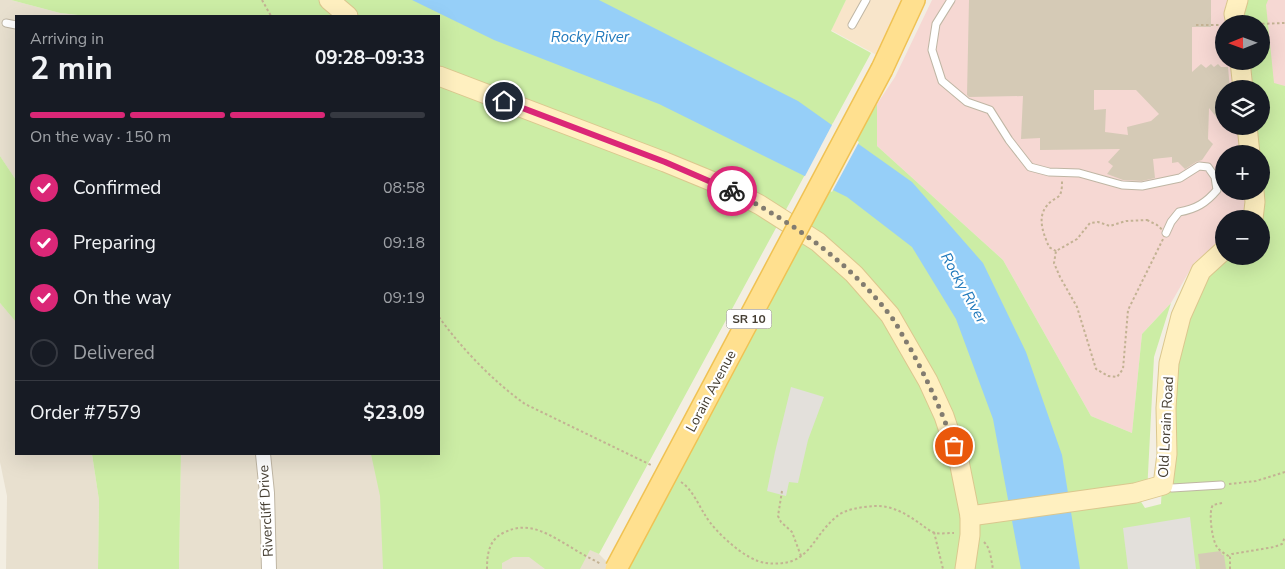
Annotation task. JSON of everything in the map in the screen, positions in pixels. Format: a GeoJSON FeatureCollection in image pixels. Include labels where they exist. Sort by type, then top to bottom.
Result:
{"type":"FeatureCollection","features":[{"type":"Feature","properties":{"kind":"main road","name":"Lorain Avenue"},"geometry":{"type":"LineString","coordinates":[[609,567],[882,69],[914,0]]}},
{"type":"Feature","properties":{"kind":"street"},"geometry":{"type":"LineString","coordinates":[[329,0],[347,15]]}},
{"type":"Feature","properties":{"kind":"street"},"geometry":{"type":"LineString","coordinates":[[1234,15],[1238,0]]}},
{"type":"Feature","properties":{"kind":"street"},"geometry":{"type":"LineString","coordinates":[[440,76],[656,158],[721,185],[760,205],[818,242],[854,274],[890,315],[928,381],[944,416],[959,462],[970,516],[970,535],[965,569]]}},
{"type":"Feature","properties":{"kind":"street","name":"Old Lorain Road"},"geometry":{"type":"LineString","coordinates":[[970,516],[1135,493],[1163,485],[1167,454],[1166,408],[1169,363],[1181,316],[1201,271],[1215,258]]}},
{"type":"Feature","properties":{"kind":"street","name":"Rivercliff Drive"},"geometry":{"type":"LineString","coordinates":[[263,455],[267,493],[268,569]]}},
{"type":"Feature","properties":{"kind":"lane"},"geometry":{"type":"LineString","coordinates":[[852,26],[866,0]]}},
{"type":"Feature","properties":{"kind":"lane"},"geometry":{"type":"LineString","coordinates":[[951,0],[936,24],[932,50],[942,80],[967,102],[990,110],[1009,140],[1030,167],[1049,172],[1079,173],[1122,185],[1142,186],[1180,178],[1200,166],[1208,167],[1215,177],[1217,190],[1208,201],[1193,209],[1179,212],[1171,222],[1166,233]]}},
{"type":"Feature","properties":{"kind":"lane"},"geometry":{"type":"LineString","coordinates":[[6,23],[15,25]]}},
{"type":"Feature","properties":{"kind":"lane"},"geometry":{"type":"LineString","coordinates":[[1163,485],[1172,488],[1221,485]]}},
{"type":"Feature","properties":{"kind":"path"},"geometry":{"type":"LineString","coordinates":[[262,0],[270,15]]}},
{"type":"Feature","properties":{"kind":"path"},"geometry":{"type":"LineString","coordinates":[[1270,24],[1285,23]]}},
{"type":"Feature","properties":{"kind":"path"},"geometry":{"type":"LineString","coordinates":[[1196,25],[1215,24]]}},
{"type":"Feature","properties":{"kind":"path"},"geometry":{"type":"LineString","coordinates":[[1056,251],[1049,247],[1041,223],[1041,216],[1044,208],[1058,198],[1061,192],[1063,172]]}},
{"type":"Feature","properties":{"kind":"path"},"geometry":{"type":"LineString","coordinates":[[1147,220],[1157,224],[1166,233],[1128,310],[1123,369],[1117,377],[1108,376],[1096,369],[1077,308],[1054,263],[1056,251],[1077,239],[1090,223],[1098,222],[1110,226],[1126,221],[1147,220]]}},
{"type":"Feature","properties":{"kind":"path"},"geometry":{"type":"LineString","coordinates":[[440,318],[454,338],[511,394],[525,404],[655,467]]}},
{"type":"Feature","properties":{"kind":"path"},"geometry":{"type":"LineString","coordinates":[[1221,485],[1256,481],[1285,472]]}},
{"type":"Feature","properties":{"kind":"path"},"geometry":{"type":"LineString","coordinates":[[679,480],[690,491],[714,528],[749,556],[760,562],[773,564],[788,562],[801,556],[808,551],[835,517],[844,512],[874,506],[886,506],[900,511],[934,532],[961,533]]}},
{"type":"Feature","properties":{"kind":"path"},"geometry":{"type":"LineString","coordinates":[[782,491],[778,516],[781,522],[792,532],[801,556]]}},
{"type":"Feature","properties":{"kind":"path"},"geometry":{"type":"LineString","coordinates":[[1222,503],[1211,506],[1213,536],[1217,547],[1230,557]]}},
{"type":"Feature","properties":{"kind":"path"},"geometry":{"type":"LineString","coordinates":[[487,569],[487,558],[491,545],[498,536],[520,527],[532,528],[547,533],[609,567]]}},
{"type":"Feature","properties":{"kind":"path"},"geometry":{"type":"LineString","coordinates":[[934,532],[943,569]]}},
{"type":"Feature","properties":{"kind":"path"},"geometry":{"type":"LineString","coordinates":[[1230,557],[1232,554],[1274,547],[1282,544],[1285,537]]}},
{"type":"Feature","properties":{"kind":"path"},"geometry":{"type":"LineString","coordinates":[[981,539],[987,545],[992,569]]}},
{"type":"Feature","properties":{"kind":"path"},"geometry":{"type":"LineString","coordinates":[[1230,557],[1230,569]]}},
{"type":"Feature","properties":{"kind":"shaded area"},"geometry":{"type":"Polygon","coordinates":[[[0,0],[11,0],[60,13],[78,15],[15,15],[15,178],[0,156],[0,0]]]}},
{"type":"Feature","properties":{"kind":"shaded area"},"geometry":{"type":"Polygon","coordinates":[[[846,0],[912,0],[884,59],[831,30],[846,0]]]}},
{"type":"Feature","properties":{"kind":"shaded area"},"geometry":{"type":"Polygon","coordinates":[[[932,0],[1285,0],[1285,106],[1276,105],[1270,70],[1270,15],[1215,15],[1215,70],[1233,70],[1235,80],[1215,80],[1215,135],[1242,135],[1243,145],[1215,145],[1215,200],[1247,200],[1247,210],[1215,210],[1215,246],[1194,263],[1171,303],[1142,334],[1132,433],[1091,416],[1003,260],[877,146],[877,104],[895,77],[932,0]]]}},
{"type":"Feature","properties":{"kind":"shaded area"},"geometry":{"type":"Polygon","coordinates":[[[0,303],[15,321],[15,455],[92,455],[99,500],[98,569],[6,569],[7,496],[0,462],[0,303]]]}},
{"type":"Feature","properties":{"kind":"shaded area"},"geometry":{"type":"Polygon","coordinates":[[[791,387],[824,397],[808,440],[798,483],[789,482],[786,496],[767,491],[791,387]]]}},
{"type":"Feature","properties":{"kind":"shaded area"},"geometry":{"type":"Polygon","coordinates":[[[181,455],[421,455],[532,520],[599,554],[610,565],[608,569],[179,569],[181,455]]]}},
{"type":"Feature","properties":{"kind":"shaded area"},"geometry":{"type":"Polygon","coordinates":[[[1190,517],[1196,569],[1128,569],[1123,528],[1190,517]]]}},
{"type":"Feature","properties":{"kind":"green space"},"geometry":{"type":"Polygon","coordinates":[[[11,0],[846,0],[831,31],[871,53],[599,554],[590,550],[580,569],[545,569],[529,557],[513,557],[502,563],[502,569],[383,569],[380,496],[371,455],[440,455],[440,15],[78,15],[60,13],[11,0]]]}},
{"type":"Feature","properties":{"kind":"green space"},"geometry":{"type":"Polygon","coordinates":[[[1238,0],[1268,0],[1266,5],[1267,15],[1235,15],[1238,0]]]}},
{"type":"Feature","properties":{"kind":"green space"},"geometry":{"type":"Polygon","coordinates":[[[1270,44],[1274,83],[1285,86],[1285,569],[617,569],[610,565],[877,104],[877,146],[1003,260],[1091,416],[1132,433],[1142,334],[1171,303],[1154,357],[1147,493],[1136,494],[1145,508],[1161,504],[1169,360],[1199,268],[1215,260],[1215,265],[1270,265],[1270,210],[1261,210],[1261,200],[1270,200],[1270,145],[1249,145],[1247,135],[1270,135],[1270,80],[1238,80],[1237,70],[1270,70],[1270,44]]]}},
{"type":"Feature","properties":{"kind":"green space"},"geometry":{"type":"Polygon","coordinates":[[[0,156],[15,178],[15,321],[0,303],[0,156]]]}},
{"type":"Feature","properties":{"kind":"green space"},"geometry":{"type":"Polygon","coordinates":[[[92,455],[181,455],[179,569],[98,569],[99,500],[92,455]]]}},
{"type":"Feature","properties":{"kind":"water","name":"Rocky River"},"geometry":{"type":"Polygon","coordinates":[[[412,0],[599,0],[798,101],[912,182],[983,263],[1026,352],[1062,455],[1080,569],[1021,569],[993,419],[956,319],[912,247],[847,197],[659,104],[494,40],[412,0]]]}},
{"type":"Feature","properties":{"kind":"pier"},"geometry":{"type":"Polygon","coordinates":[[[833,123],[859,142],[832,192],[804,178],[833,123]]]}},
{"type":"Feature","properties":{"kind":"building"},"geometry":{"type":"Polygon","coordinates":[[[969,0],[1211,0],[1211,27],[1192,27],[1192,72],[1201,64],[1206,68],[1211,64],[1215,66],[1215,70],[1228,70],[1229,80],[1215,80],[1215,116],[1209,108],[1208,139],[1213,144],[1202,160],[1185,169],[1178,162],[1172,163],[1172,157],[1153,159],[1155,178],[1142,181],[1123,180],[1107,174],[1113,166],[1108,162],[1120,149],[1040,150],[1040,138],[1021,139],[1023,96],[969,97],[967,95],[969,0]],[[1094,90],[1094,110],[1106,109],[1105,132],[1128,135],[1127,127],[1151,121],[1159,114],[1136,90],[1094,90]]]}},
{"type":"Feature","properties":{"kind":"building"},"geometry":{"type":"Polygon","coordinates":[[[1221,551],[1222,555],[1224,555],[1226,569],[1200,569],[1198,554],[1221,551]]]}},
{"type":"Feature","properties":{"kind":"way so far"},"geometry":{"type":"LineString","coordinates":[[732,191],[760,205],[818,242],[854,274],[890,315],[928,381],[944,416],[954,446]]}},
{"type":"Feature","properties":{"kind":"route"},"geometry":{"type":"LineString","coordinates":[[504,101],[665,162],[732,191]]}}]}
